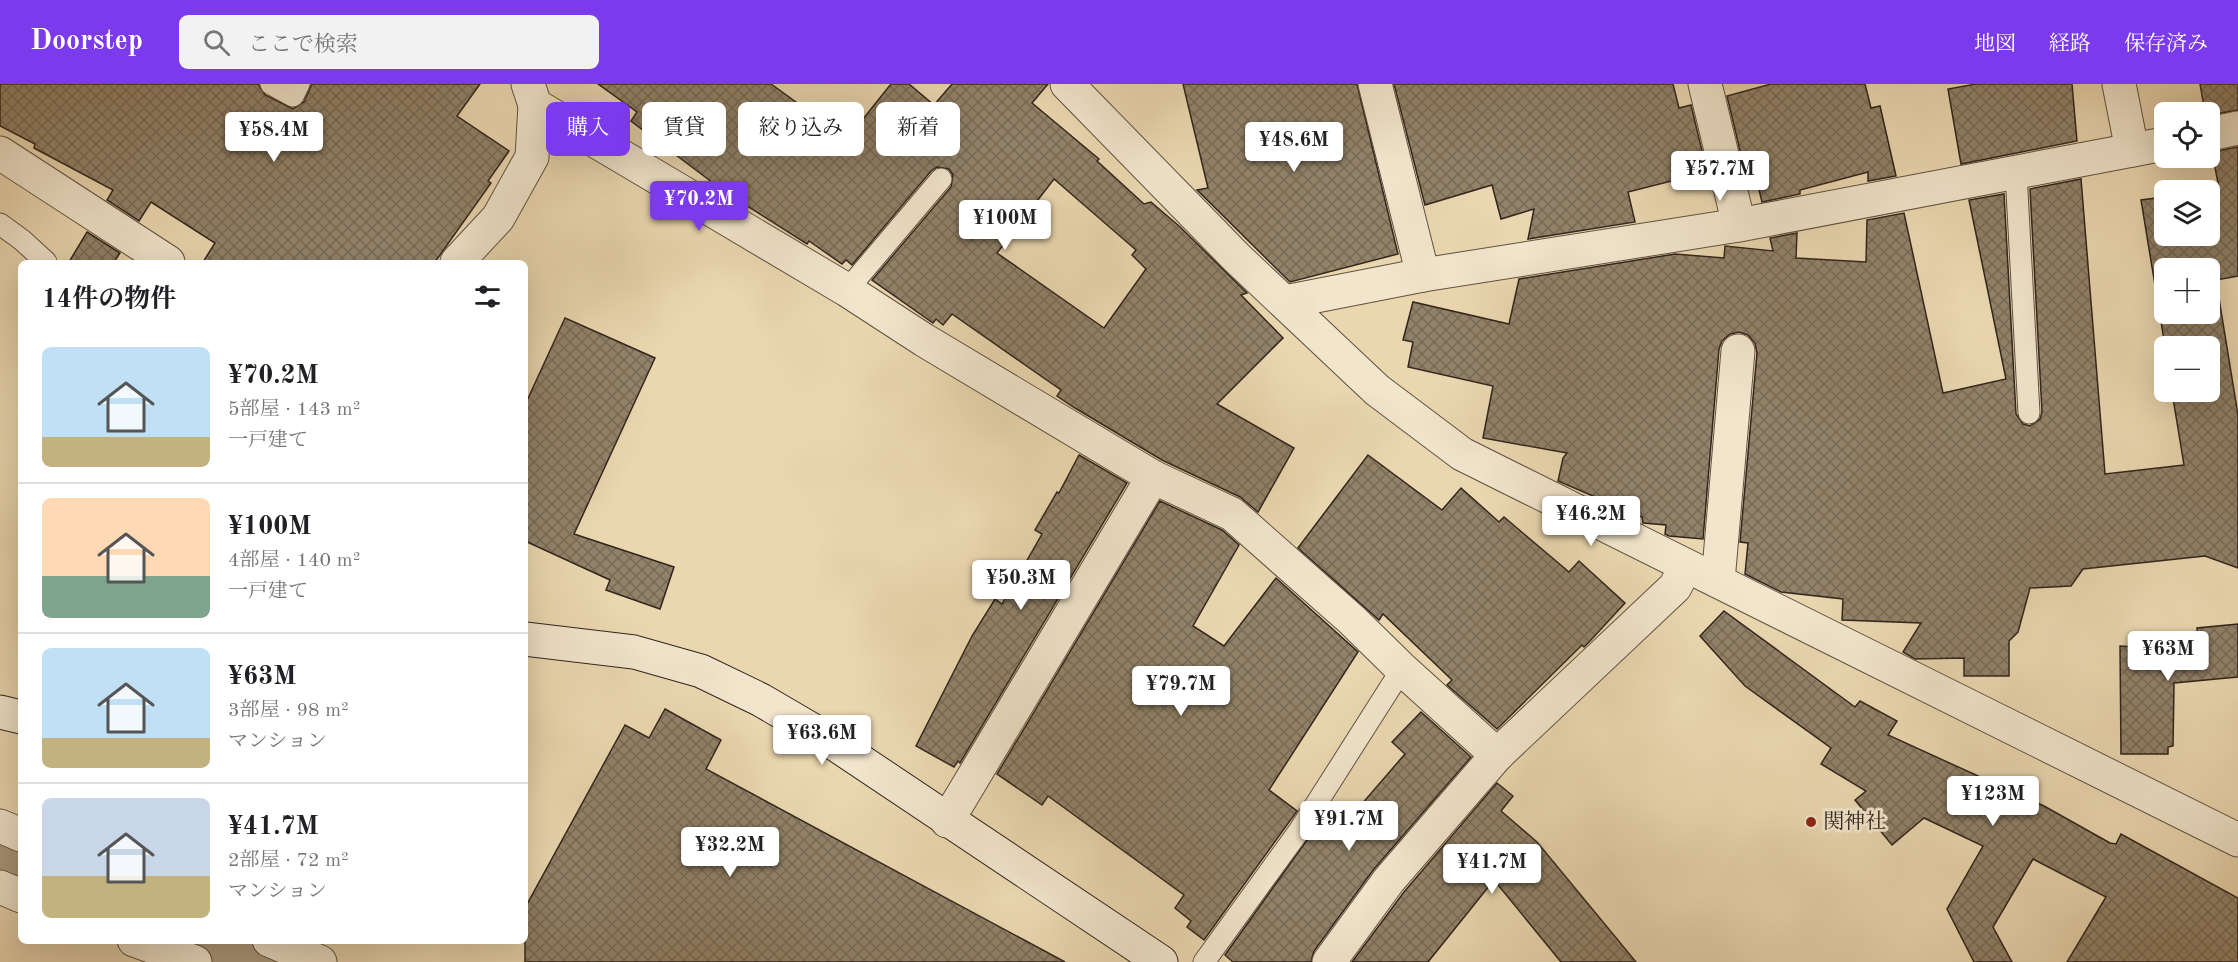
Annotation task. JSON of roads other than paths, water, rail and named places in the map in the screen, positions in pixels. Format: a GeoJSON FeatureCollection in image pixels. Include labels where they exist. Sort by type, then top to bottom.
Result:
{"type":"FeatureCollection","features":[{"type":"Feature","properties":{"kind":"street"},"geometry":{"type":"LineString","coordinates":[[1067,84],[1237,258],[1377,390],[1462,454],[2238,840]]}},
{"type":"Feature","properties":{"kind":"street"},"geometry":{"type":"LineString","coordinates":[[1375,84],[1423,275]]}},
{"type":"Feature","properties":{"kind":"street"},"geometry":{"type":"LineString","coordinates":[[1705,84],[1739,225]]}},
{"type":"Feature","properties":{"kind":"street"},"geometry":{"type":"LineString","coordinates":[[2119,84],[2132,150]]}},
{"type":"Feature","properties":{"kind":"street"},"geometry":{"type":"LineString","coordinates":[[459,260],[498,218],[532,157],[531,95]]}},
{"type":"Feature","properties":{"kind":"street"},"geometry":{"type":"LineString","coordinates":[[531,95],[848,290],[924,340],[1153,477],[1232,514],[1352,620],[1497,755]]}},
{"type":"Feature","properties":{"kind":"street"},"geometry":{"type":"LineString","coordinates":[[2220,132],[2238,128]]}},
{"type":"Feature","properties":{"kind":"street"},"geometry":{"type":"LineString","coordinates":[[1285,303],[1423,275],[1739,225],[2154,146]]}},
{"type":"Feature","properties":{"kind":"street"},"geometry":{"type":"LineString","coordinates":[[0,153],[165,260]]}},
{"type":"Feature","properties":{"kind":"street"},"geometry":{"type":"LineString","coordinates":[[1718,581],[1738,351]]}},
{"type":"Feature","properties":{"kind":"street"},"geometry":{"type":"LineString","coordinates":[[947,820],[1153,477]]}},
{"type":"Feature","properties":{"kind":"street"},"geometry":{"type":"LineString","coordinates":[[1329,962],[1389,880],[1497,755],[1675,587],[1686,566]]}},
{"type":"Feature","properties":{"kind":"street"},"geometry":{"type":"LineString","coordinates":[[528,639],[634,652],[701,671],[761,700],[826,738],[1161,962]]}},
{"type":"Feature","properties":{"kind":"street"},"geometry":{"type":"LineString","coordinates":[[0,712],[18,716]]}},
{"type":"Feature","properties":{"kind":"street"},"geometry":{"type":"LineString","coordinates":[[0,826],[18,834]]}},
{"type":"Feature","properties":{"kind":"street"},"geometry":{"type":"LineString","coordinates":[[0,887],[18,895]]}},
{"type":"Feature","properties":{"kind":"street"},"geometry":{"type":"LineString","coordinates":[[145,944],[195,962]]}},
{"type":"Feature","properties":{"kind":"street"},"geometry":{"type":"LineString","coordinates":[[278,944],[320,962]]}},
{"type":"Feature","properties":{"kind":"lane"},"geometry":{"type":"LineString","coordinates":[[271,84],[292,96],[299,84]]}},
{"type":"Feature","properties":{"kind":"lane"},"geometry":{"type":"LineString","coordinates":[[2016,173],[2029,413]]}},
{"type":"Feature","properties":{"kind":"lane"},"geometry":{"type":"LineString","coordinates":[[848,290],[941,179]]}},
{"type":"Feature","properties":{"kind":"lane"},"geometry":{"type":"LineString","coordinates":[[0,224],[44,260]]}},
{"type":"Feature","properties":{"kind":"lane"},"geometry":{"type":"LineString","coordinates":[[1204,962],[1299,831],[1402,669]]}},
{"type":"Feature","properties":{"kind":"waterway"},"geometry":{"type":"LineString","coordinates":[[0,851],[18,859]]}},
{"type":"Feature","properties":{"kind":"waterway"},"geometry":{"type":"LineString","coordinates":[[218,944],[259,962]]}},
{"type":"Feature","properties":{"kind":"place","name":"関神社"},"geometry":{"type":"Point","coordinates":[1811,822]}}]}
